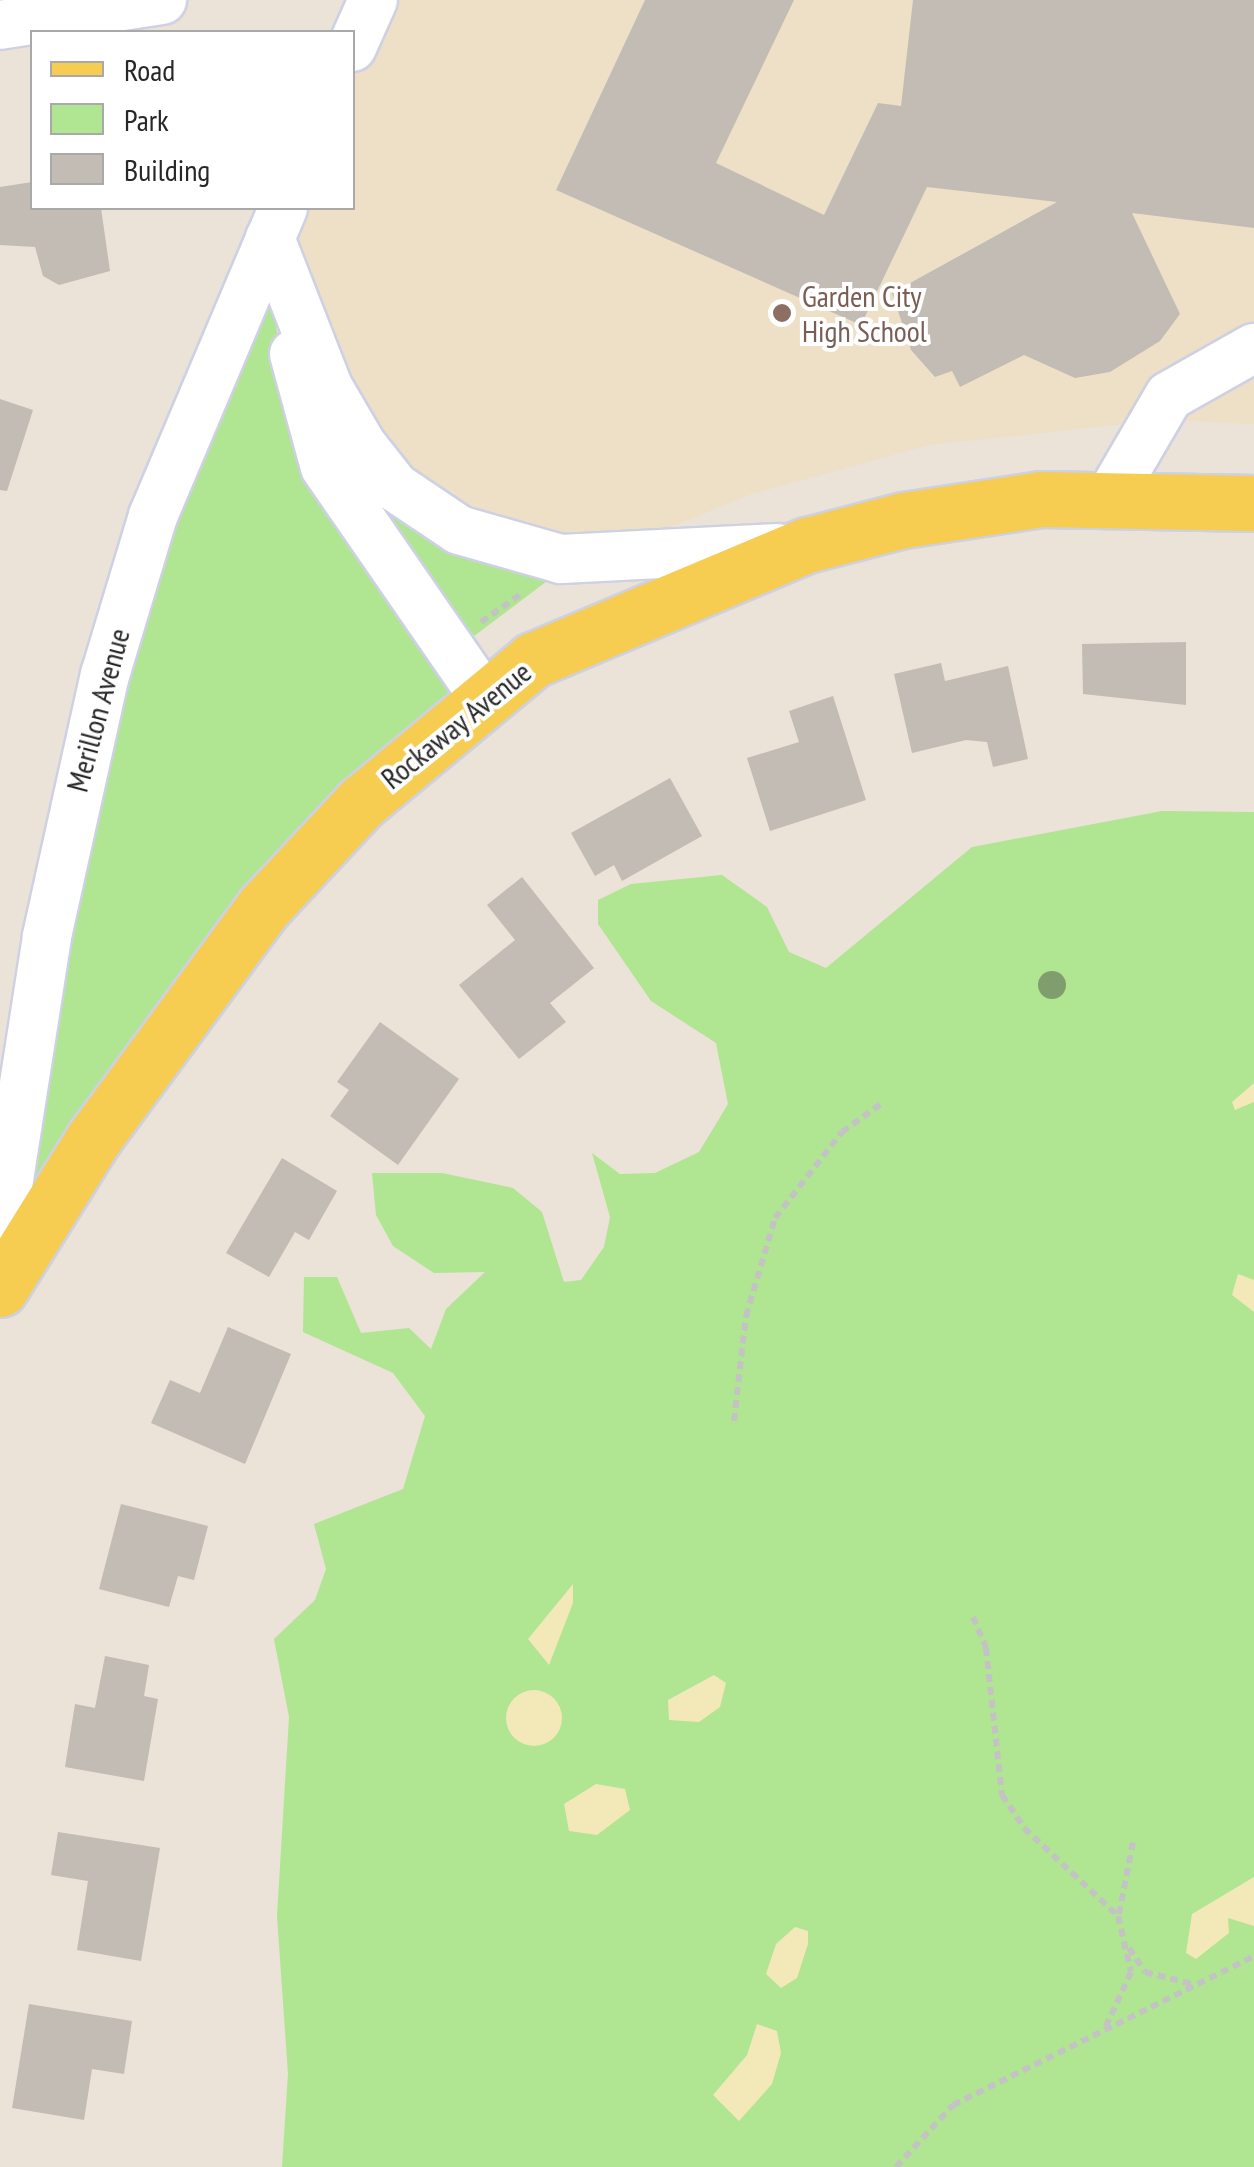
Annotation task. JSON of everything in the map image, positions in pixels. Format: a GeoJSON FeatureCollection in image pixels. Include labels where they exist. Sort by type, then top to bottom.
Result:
{"type":"FeatureCollection","features":[{"type":"Feature","properties":{"kind":"main road","name":"Rockaway Avenue"},"geometry":{"type":"LineString","coordinates":[[0,1289],[94,1138],[263,908],[362,802],[483,696],[565,642],[807,545],[943,514],[1110,497],[1254,503]]}},
{"type":"Feature","properties":{"kind":"street"},"geometry":{"type":"LineString","coordinates":[[0,26],[162,0]]}},
{"type":"Feature","properties":{"kind":"street"},"geometry":{"type":"LineString","coordinates":[[355,40],[373,0]]}},
{"type":"Feature","properties":{"kind":"street"},"geometry":{"type":"LineString","coordinates":[[276,223],[328,387],[362,445],[395,487],[459,530],[561,558],[807,545]]}},
{"type":"Feature","properties":{"kind":"street"},"geometry":{"type":"LineString","coordinates":[[276,223],[325,466],[483,696]]}},
{"type":"Feature","properties":{"kind":"street","name":"Merillon Avenue"},"geometry":{"type":"LineString","coordinates":[[0,1237],[47,936],[105,675],[154,516],[276,223]]}},
{"type":"Feature","properties":{"kind":"street"},"geometry":{"type":"LineString","coordinates":[[1110,497],[1169,396],[1254,348]]}},
{"type":"Feature","properties":{"kind":"path"},"geometry":{"type":"LineString","coordinates":[[471,629],[538,583]]}},
{"type":"Feature","properties":{"kind":"path"},"geometry":{"type":"LineString","coordinates":[[734,1421],[746,1316],[774,1218],[842,1132],[882,1103]]}},
{"type":"Feature","properties":{"kind":"path"},"geometry":{"type":"LineString","coordinates":[[973,1617],[986,1648],[1002,1794],[1024,1828],[1118,1916],[1131,1972],[1106,2026]]}},
{"type":"Feature","properties":{"kind":"path"},"geometry":{"type":"LineString","coordinates":[[1118,1916],[1133,1842]]}},
{"type":"Feature","properties":{"kind":"path"},"geometry":{"type":"LineString","coordinates":[[1128,1947],[1146,1972],[1193,1984]]}},
{"type":"Feature","properties":{"kind":"path"},"geometry":{"type":"LineString","coordinates":[[896,2167],[952,2105],[1254,1956]]}},
{"type":"Feature","properties":{"kind":"shaded area","name":"Garden City High School"},"geometry":{"type":"Polygon","coordinates":[[[381,0],[1254,0],[1254,424],[1162,420],[930,445],[752,494],[639,540],[593,546],[474,521],[384,464],[282,240],[295,210],[355,210],[355,65],[381,0]]]}},
{"type":"Feature","properties":{"kind":"green space"},"geometry":{"type":"Polygon","coordinates":[[[264,270],[293,409],[464,696],[21,1216],[36,1081],[131,659],[264,270]]]}},
{"type":"Feature","properties":{"kind":"green space"},"geometry":{"type":"Polygon","coordinates":[[[370,497],[559,572],[474,636],[370,497]]]}},
{"type":"Feature","properties":{"kind":"green space"},"geometry":{"type":"Polygon","coordinates":[[[1162,811],[1254,812],[1254,2167],[282,2167],[288,2074],[277,1916],[289,1717],[274,1639],[315,1600],[326,1569],[314,1524],[403,1489],[425,1416],[393,1373],[303,1332],[304,1277],[337,1277],[361,1333],[409,1328],[431,1349],[446,1309],[485,1272],[434,1273],[393,1246],[376,1215],[372,1173],[442,1173],[513,1188],[542,1212],[564,1282],[581,1280],[604,1247],[610,1217],[592,1153],[620,1174],[655,1173],[699,1152],[728,1104],[716,1043],[651,1001],[598,924],[598,900],[631,884],[722,875],[767,907],[789,952],[826,968],[972,847],[1162,811]]]}},
{"type":"Feature","properties":{"kind":"sand"},"geometry":{"type":"Polygon","coordinates":[[[1254,1083],[1254,1102],[1235,1110],[1232,1102],[1254,1083]]]}},
{"type":"Feature","properties":{"kind":"sand"},"geometry":{"type":"Polygon","coordinates":[[[1238,1274],[1254,1280],[1254,1312],[1232,1295],[1238,1274]]]}},
{"type":"Feature","properties":{"kind":"sand"},"geometry":{"type":"Polygon","coordinates":[[[573,1584],[573,1603],[549,1665],[528,1639],[573,1584]]]}},
{"type":"Feature","properties":{"kind":"sand"},"geometry":{"type":"Polygon","coordinates":[[[714,1675],[726,1683],[720,1707],[699,1722],[669,1720],[668,1700],[714,1675]]]}},
{"type":"Feature","properties":{"kind":"sand"},"geometry":{"type":"Polygon","coordinates":[[[534,1690],[554,1698],[562,1718],[554,1738],[534,1746],[514,1738],[506,1718],[514,1698],[534,1690]]]}},
{"type":"Feature","properties":{"kind":"sand"},"geometry":{"type":"Polygon","coordinates":[[[596,1784],[625,1789],[630,1810],[597,1835],[569,1831],[564,1804],[596,1784]]]}},
{"type":"Feature","properties":{"kind":"sand"},"geometry":{"type":"Polygon","coordinates":[[[1254,1877],[1254,1926],[1228,1918],[1229,1933],[1196,1959],[1186,1953],[1192,1914],[1254,1877]]]}},
{"type":"Feature","properties":{"kind":"sand"},"geometry":{"type":"Polygon","coordinates":[[[795,1927],[808,1931],[808,1944],[797,1978],[781,1988],[766,1974],[776,1944],[795,1927]]]}},
{"type":"Feature","properties":{"kind":"sand"},"geometry":{"type":"Polygon","coordinates":[[[757,2024],[777,2031],[781,2053],[772,2084],[739,2121],[713,2095],[747,2055],[757,2024]]]}},
{"type":"Feature","properties":{"kind":"building"},"geometry":{"type":"Polygon","coordinates":[[[645,0],[794,0],[716,163],[824,215],[878,103],[901,106],[913,0],[1254,0],[1254,228],[1132,213],[1180,314],[1160,341],[1110,372],[1075,378],[1024,355],[960,387],[952,371],[935,377],[911,350],[892,293],[1057,202],[927,187],[861,325],[556,190],[645,0]]]}},
{"type":"Feature","properties":{"kind":"building"},"geometry":{"type":"Polygon","coordinates":[[[30,182],[30,210],[101,210],[110,271],[59,285],[43,276],[35,247],[0,245],[0,187],[30,182]]]}},
{"type":"Feature","properties":{"kind":"building"},"geometry":{"type":"Polygon","coordinates":[[[0,399],[33,410],[7,491],[0,490],[0,399]]]}},
{"type":"Feature","properties":{"kind":"building"},"geometry":{"type":"Polygon","coordinates":[[[1186,642],[1186,705],[1083,694],[1082,644],[1186,642]]]}},
{"type":"Feature","properties":{"kind":"building"},"geometry":{"type":"Polygon","coordinates":[[[941,663],[945,681],[1008,666],[1028,759],[993,767],[987,742],[966,740],[912,753],[894,674],[941,663]]]}},
{"type":"Feature","properties":{"kind":"building"},"geometry":{"type":"Polygon","coordinates":[[[833,696],[866,800],[770,831],[747,758],[799,742],[789,711],[833,696]]]}},
{"type":"Feature","properties":{"kind":"building"},"geometry":{"type":"Polygon","coordinates":[[[670,778],[702,836],[622,881],[614,865],[595,876],[571,833],[670,778]]]}},
{"type":"Feature","properties":{"kind":"building"},"geometry":{"type":"Polygon","coordinates":[[[522,877],[594,968],[550,1003],[566,1022],[519,1059],[459,985],[515,940],[487,905],[522,877]]]}},
{"type":"Feature","properties":{"kind":"building"},"geometry":{"type":"Polygon","coordinates":[[[380,1022],[459,1079],[398,1165],[330,1116],[349,1090],[337,1082],[380,1022]]]}},
{"type":"Feature","properties":{"kind":"building"},"geometry":{"type":"Polygon","coordinates":[[[282,1158],[337,1191],[309,1240],[295,1232],[269,1277],[226,1253],[282,1158]]]}},
{"type":"Feature","properties":{"kind":"building"},"geometry":{"type":"Polygon","coordinates":[[[228,1327],[291,1354],[245,1464],[151,1423],[170,1380],[200,1393],[228,1327]]]}},
{"type":"Feature","properties":{"kind":"building"},"geometry":{"type":"Polygon","coordinates":[[[121,1504],[208,1526],[194,1580],[178,1576],[169,1607],[99,1589],[121,1504]]]}},
{"type":"Feature","properties":{"kind":"building"},"geometry":{"type":"Polygon","coordinates":[[[105,1656],[149,1665],[144,1696],[158,1699],[144,1781],[65,1767],[75,1704],[95,1708],[105,1656]]]}},
{"type":"Feature","properties":{"kind":"building"},"geometry":{"type":"Polygon","coordinates":[[[58,1832],[160,1848],[141,1961],[77,1950],[88,1881],[51,1875],[58,1832]]]}},
{"type":"Feature","properties":{"kind":"building"},"geometry":{"type":"Polygon","coordinates":[[[29,2004],[132,2021],[124,2074],[92,2069],[84,2120],[12,2108],[29,2004]]]}},
{"type":"Feature","properties":{"kind":"place","name":"Garden City High School"},"geometry":{"type":"Point","coordinates":[782,313]}}]}
